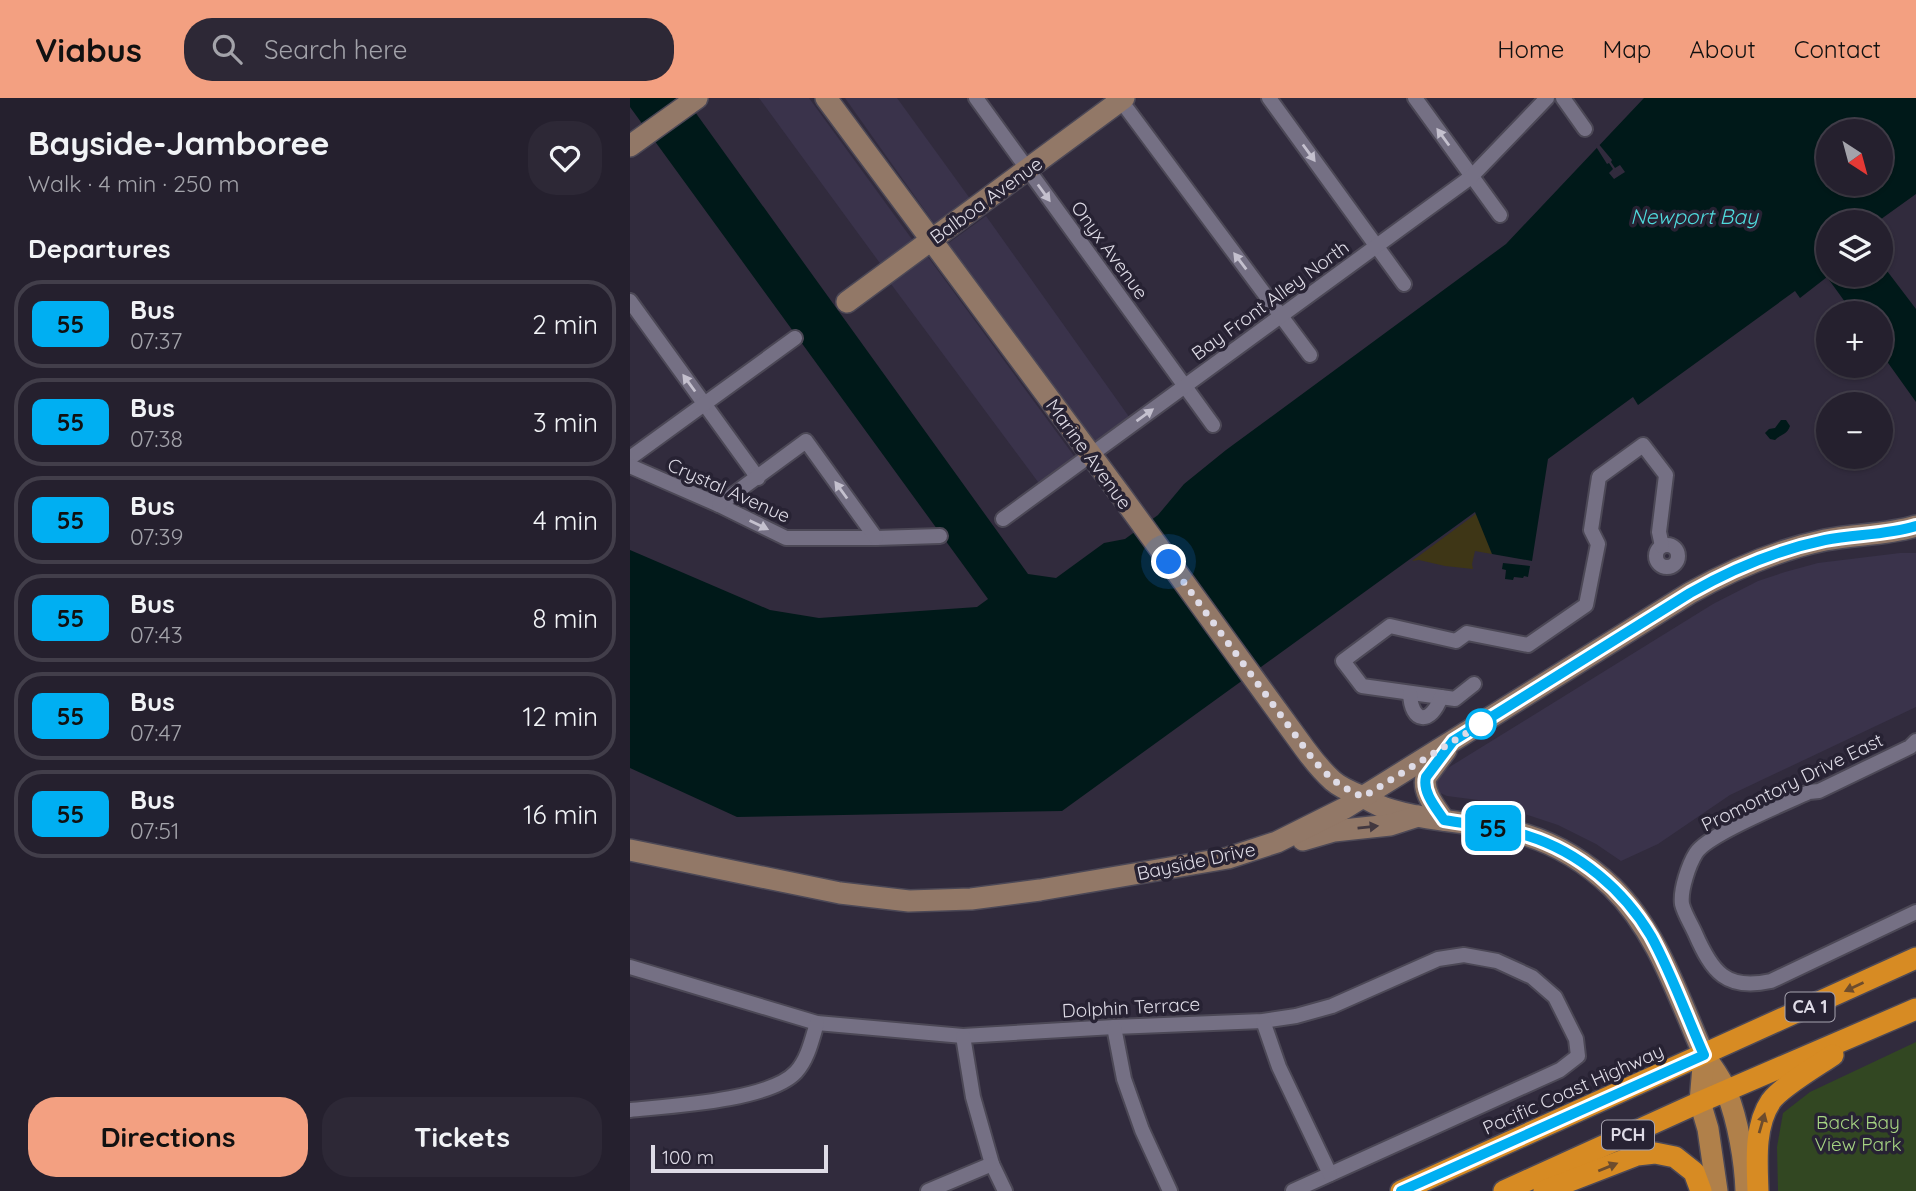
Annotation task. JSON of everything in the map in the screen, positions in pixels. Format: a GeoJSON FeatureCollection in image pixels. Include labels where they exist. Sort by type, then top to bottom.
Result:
{"type":"FeatureCollection","features":[{"type":"Feature","properties":{"kind":"highway","name":"Pacific Coast Highway"},"geometry":{"type":"LineString","coordinates":[[1401,1191],[1916,958]]}},
{"type":"Feature","properties":{"kind":"highway","name":"CA 1"},"geometry":{"type":"LineString","coordinates":[[1700,1102],[1916,1009]]}},
{"type":"Feature","properties":{"kind":"highway"},"geometry":{"type":"LineString","coordinates":[[1758,1191],[1759,1132],[1763,1116],[1772,1099],[1880,1024]]}},
{"type":"Feature","properties":{"kind":"highway","name":"PCH"},"geometry":{"type":"LineString","coordinates":[[1504,1191],[1700,1102]]}},
{"type":"Feature","properties":{"kind":"highway"},"geometry":{"type":"LineString","coordinates":[[1544,1191],[1637,1156],[1655,1153],[1675,1157],[1694,1172],[1701,1191]]}},
{"type":"Feature","properties":{"kind":"main road","name":"Marine Avenue"},"geometry":{"type":"LineString","coordinates":[[826,98],[1325,773],[1335,783],[1384,808],[1527,835],[1572,856],[1611,886],[1651,937],[1704,1055]]}},
{"type":"Feature","properties":{"kind":"main road","name":"Balboa Avenue"},"geometry":{"type":"LineString","coordinates":[[848,302],[1121,99]]}},
{"type":"Feature","properties":{"kind":"main road"},"geometry":{"type":"LineString","coordinates":[[630,146],[694,100]]}},
{"type":"Feature","properties":{"kind":"main road","name":"Bayside Drive"},"geometry":{"type":"LineString","coordinates":[[630,850],[840,893],[909,901],[971,899],[1040,890],[1228,858],[1276,842],[1345,808],[1720,576],[1753,562],[1826,540],[1910,532]]}},
{"type":"Feature","properties":{"kind":"main road"},"geometry":{"type":"LineString","coordinates":[[1444,820],[1428,793],[1425,782],[1453,741]]}},
{"type":"Feature","properties":{"kind":"main road"},"geometry":{"type":"LineString","coordinates":[[1276,842],[1390,825],[1419,816]]}},
{"type":"Feature","properties":{"kind":"main road"},"geometry":{"type":"LineString","coordinates":[[1704,1055],[1727,1091],[1735,1118],[1745,1191]]}},
{"type":"Feature","properties":{"kind":"main road"},"geometry":{"type":"LineString","coordinates":[[1704,1055],[1700,1102],[1708,1129],[1717,1191]]}},
{"type":"Feature","properties":{"kind":"street","name":"Onyx Avenue"},"geometry":{"type":"LineString","coordinates":[[976,98],[1213,425]]}},
{"type":"Feature","properties":{"kind":"street"},"geometry":{"type":"LineString","coordinates":[[1269,98],[1404,284]]}},
{"type":"Feature","properties":{"kind":"street"},"geometry":{"type":"LineString","coordinates":[[1415,98],[1500,215]]}},
{"type":"Feature","properties":{"kind":"street","name":"Bay Front Alley North"},"geometry":{"type":"LineString","coordinates":[[1003,519],[1471,177],[1547,98]]}},
{"type":"Feature","properties":{"kind":"street"},"geometry":{"type":"LineString","coordinates":[[1563,98],[1585,128]]}},
{"type":"Feature","properties":{"kind":"street"},"geometry":{"type":"LineString","coordinates":[[1121,99],[1310,355]]}},
{"type":"Feature","properties":{"kind":"street"},"geometry":{"type":"LineString","coordinates":[[630,301],[758,478]]}},
{"type":"Feature","properties":{"kind":"street"},"geometry":{"type":"LineString","coordinates":[[630,458],[795,338]]}},
{"type":"Feature","properties":{"kind":"street"},"geometry":{"type":"LineString","coordinates":[[719,505],[806,442],[876,538]]}},
{"type":"Feature","properties":{"kind":"street"},"geometry":{"type":"LineString","coordinates":[[1474,684],[1455,699],[1362,686],[1343,661],[1390,626],[1456,641],[1467,633],[1528,645],[1567,619],[1586,605],[1598,544],[1591,530],[1599,477],[1643,444],[1666,475],[1659,532],[1662,546]]}},
{"type":"Feature","properties":{"kind":"street","name":"Crystal Avenue"},"geometry":{"type":"LineString","coordinates":[[630,466],[786,538],[940,536]]}},
{"type":"Feature","properties":{"kind":"street"},"geometry":{"type":"LineString","coordinates":[[1410,693],[1415,713],[1421,717],[1429,716],[1437,710],[1441,697]]}},
{"type":"Feature","properties":{"kind":"street","name":"Promontory Drive East"},"geometry":{"type":"LineString","coordinates":[[1916,741],[1910,747],[1819,791],[1809,792],[1712,838],[1697,851],[1683,887],[1682,904],[1711,965],[1730,979],[1755,985],[1772,981],[1916,912]]}},
{"type":"Feature","properties":{"kind":"street","name":"Dolphin Terrace"},"geometry":{"type":"LineString","coordinates":[[630,967],[817,1023],[963,1036],[1262,1021],[1296,1016],[1332,1006],[1438,959],[1464,955],[1497,961],[1532,977],[1555,997],[1576,1039],[1578,1056],[1560,1070],[1330,1174]]}},
{"type":"Feature","properties":{"kind":"street"},"geometry":{"type":"LineString","coordinates":[[1262,1021],[1279,1067],[1330,1174],[1293,1191]]}},
{"type":"Feature","properties":{"kind":"street"},"geometry":{"type":"LineString","coordinates":[[630,1110],[696,1103],[758,1092],[779,1083],[789,1078],[804,1061],[817,1023]]}},
{"type":"Feature","properties":{"kind":"street"},"geometry":{"type":"LineString","coordinates":[[1114,1027],[1124,1079],[1142,1130],[1170,1191]]}},
{"type":"Feature","properties":{"kind":"street"},"geometry":{"type":"LineString","coordinates":[[963,1036],[972,1097],[992,1164],[1005,1191]]}},
{"type":"Feature","properties":{"kind":"street"},"geometry":{"type":"LineString","coordinates":[[928,1191],[992,1164]]}},
{"type":"Feature","properties":{"kind":"shaded area"},"geometry":{"type":"Polygon","coordinates":[[[759,98],[809,98],[914,242],[882,266],[759,98]]]}},
{"type":"Feature","properties":{"kind":"shaded area"},"geometry":{"type":"Polygon","coordinates":[[[845,98],[897,98],[971,200],[936,226],[845,98]]]}},
{"type":"Feature","properties":{"kind":"shaded area"},"geometry":{"type":"Polygon","coordinates":[[[986,216],[1132,421],[1095,446],[946,245],[986,216]]]}},
{"type":"Feature","properties":{"kind":"shaded area"},"geometry":{"type":"Polygon","coordinates":[[[928,257],[1077,460],[1041,486],[891,284],[928,257]]]}},
{"type":"Feature","properties":{"kind":"shaded area"},"geometry":{"type":"Polygon","coordinates":[[[1916,553],[1916,707],[1730,795],[1658,844],[1621,861],[1596,844],[1558,825],[1486,801],[1440,793],[1437,777],[1443,771],[1713,604],[1758,581],[1818,563],[1916,553]]]}},
{"type":"Feature","properties":{"kind":"green space","name":"Back Bay View Park"},"geometry":{"type":"Polygon","coordinates":[[[1916,1042],[1916,1191],[1778,1191],[1777,1147],[1783,1113],[1810,1092],[1916,1042]]]}},
{"type":"Feature","properties":{"kind":"sand"},"geometry":{"type":"Polygon","coordinates":[[[1477,513],[1492,554],[1475,551],[1473,569],[1412,561],[1477,513]]]}},
{"type":"Feature","properties":{"kind":"water","name":"Newport Bay"},"geometry":{"type":"Polygon","coordinates":[[[630,98],[685,98],[1028,574],[1056,578],[1104,543],[1125,539],[1158,515],[1184,484],[1226,450],[1506,244],[1644,98],[1916,98],[1916,194],[1893,211],[1816,210],[1816,286],[1800,298],[1795,291],[1638,405],[1633,397],[1548,459],[1532,561],[1492,554],[1475,512],[1062,811],[737,817],[630,768],[630,550],[770,610],[819,618],[977,607],[988,599],[630,107],[630,98]]]}},
{"type":"Feature","properties":{"kind":"water","name":"Newport Bay"},"geometry":{"type":"Polygon","coordinates":[[[1893,279],[1916,309],[1916,402],[1893,370],[1893,301],[1844,301],[1834,287],[1893,287],[1893,279]]]}},
{"type":"Feature","properties":{"kind":"water"},"geometry":{"type":"Polygon","coordinates":[[[1781,420],[1786,420],[1789,429],[1775,440],[1770,439],[1765,433],[1775,428],[1781,420]]]}},
{"type":"Feature","properties":{"kind":"water"},"geometry":{"type":"Polygon","coordinates":[[[1503,563],[1530,566],[1528,577],[1505,579],[1506,570],[1502,569],[1503,563]]]}},
{"type":"Feature","properties":{"kind":"pier"},"geometry":{"type":"Polygon","coordinates":[[[1597,142],[1615,168],[1620,165],[1625,172],[1614,179],[1609,173],[1613,169],[1595,145],[1597,142]]]}},
{"type":"Feature","properties":{"kind":"bus line","name":"55"},"geometry":{"type":"LineString","coordinates":[[1401,1191],[1704,1055],[1651,937],[1611,886],[1594,871],[1550,844],[1501,829],[1444,820],[1428,793],[1425,782],[1453,741],[1720,576],[1753,562],[1826,540],[1897,532],[1916,526]]}},
{"type":"Feature","properties":{"kind":"route"},"geometry":{"type":"LineString","coordinates":[[1169,562],[1312,758],[1335,783],[1349,791],[1363,797],[1481,724]]}}]}
